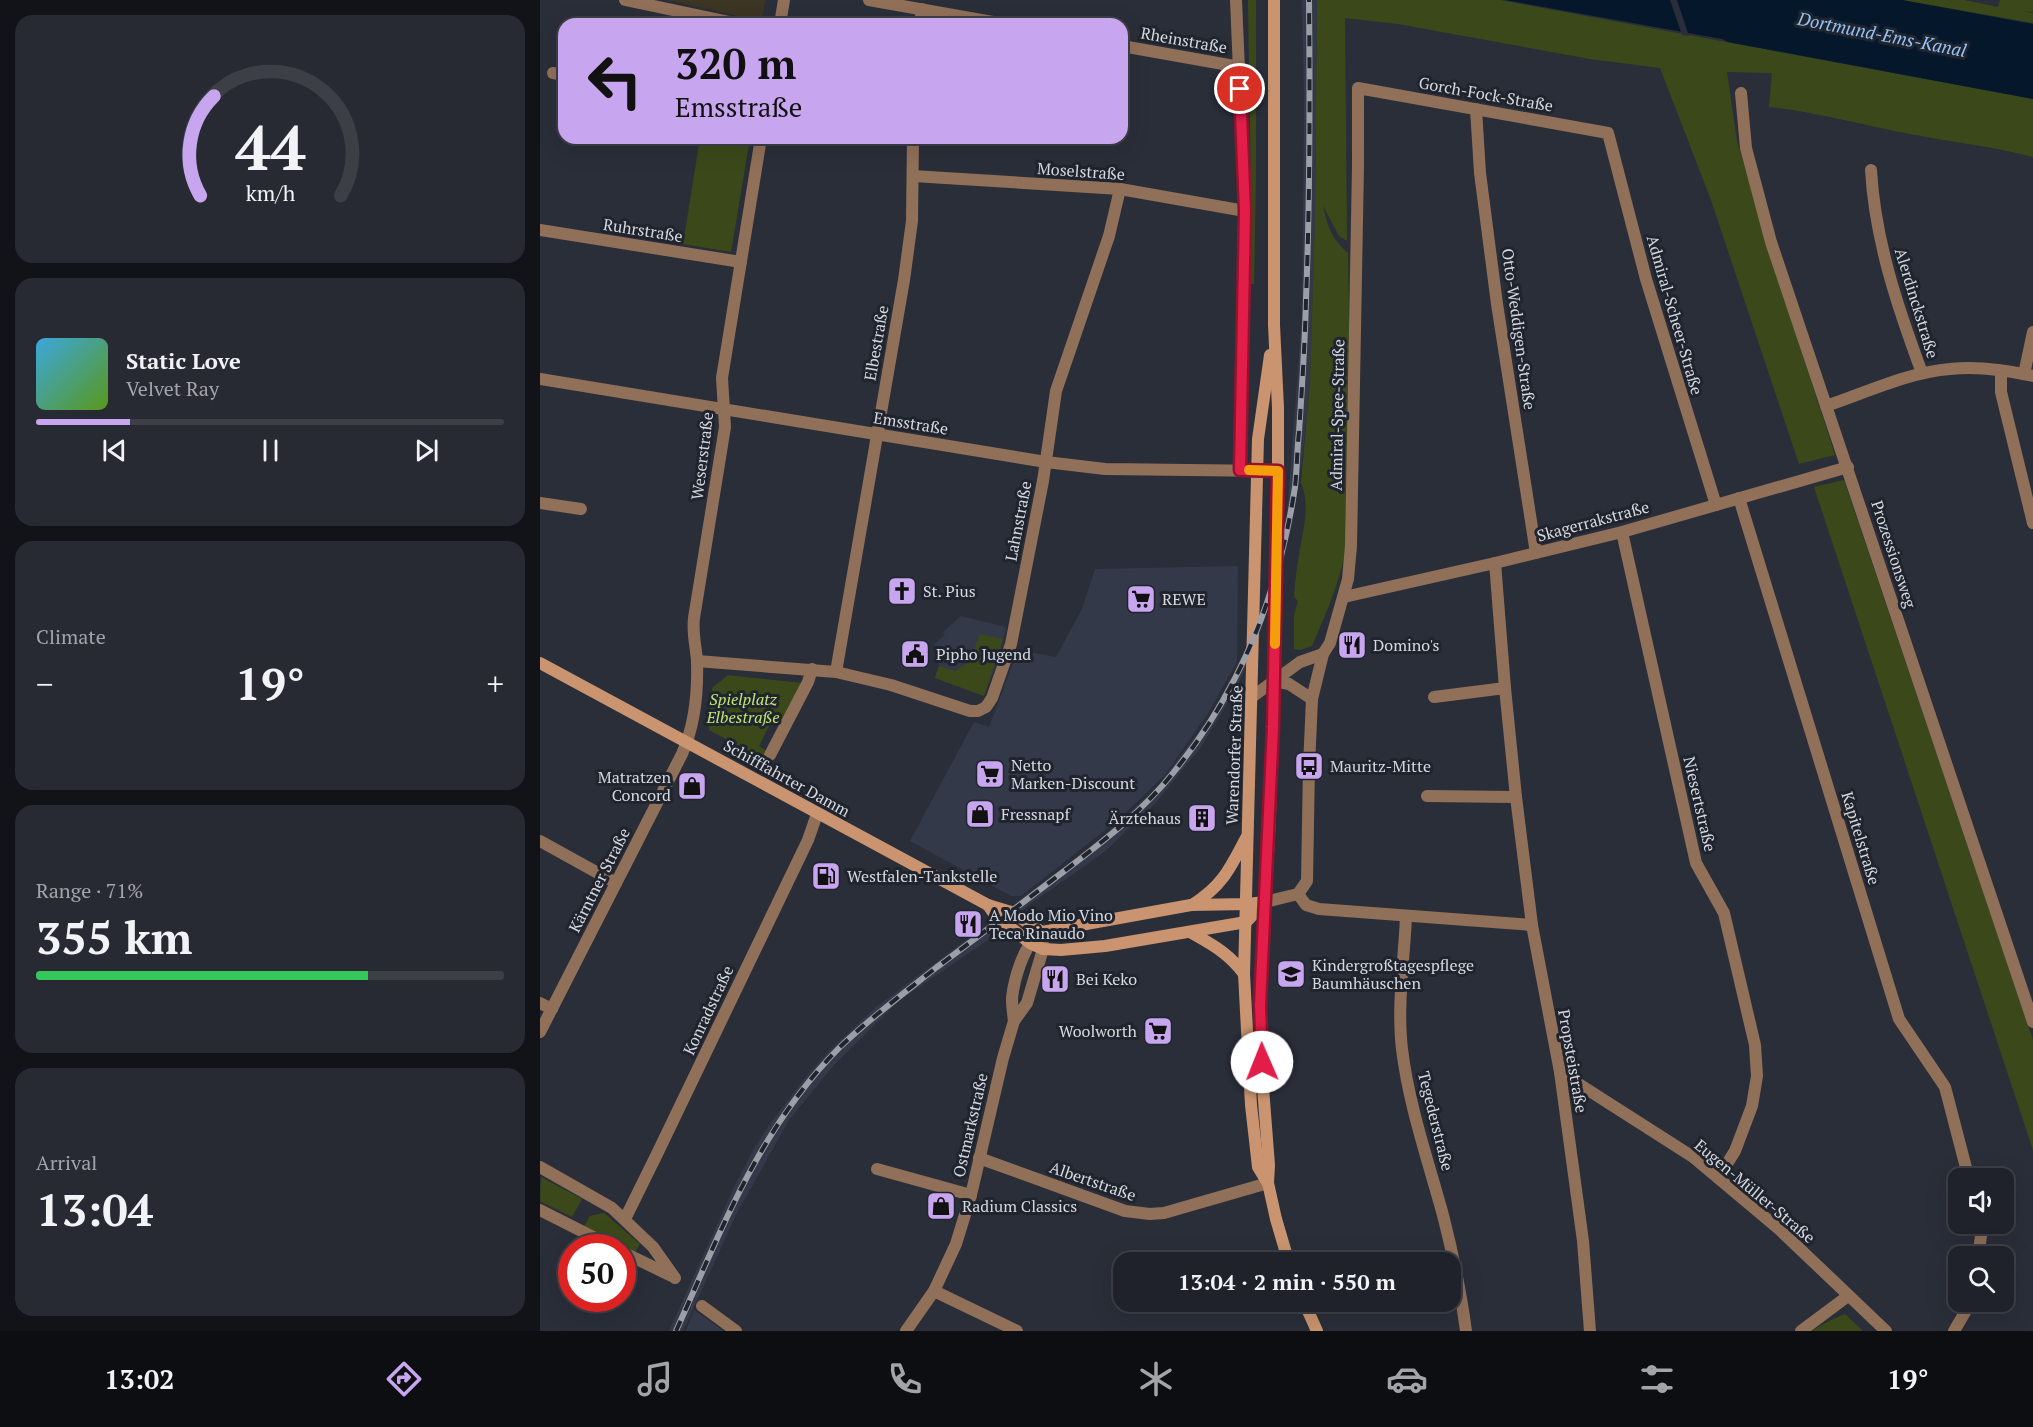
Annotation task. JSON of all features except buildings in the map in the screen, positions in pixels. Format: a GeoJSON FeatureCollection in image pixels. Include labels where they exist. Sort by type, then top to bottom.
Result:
{"type":"FeatureCollection","features":[{"type":"Feature","properties":{"kind":"main road","name":"Warendorfer Straße"},"geometry":{"type":"LineString","coordinates":[[1274,0],[1274,325],[1278,471],[1270,816],[1260,1005],[1262,1075],[1269,1165],[1268,1183],[1286,1252]]}},
{"type":"Feature","properties":{"kind":"main road","name":"Warendorfer Straße"},"geometry":{"type":"LineString","coordinates":[[1268,1183],[1258,1167],[1251,1105],[1244,974],[1258,440],[1274,325]]}},
{"type":"Feature","properties":{"kind":"main road","name":"Schifffahrter Damm"},"geometry":{"type":"LineString","coordinates":[[540,663],[988,905],[1011,912],[1042,932]]}},
{"type":"Feature","properties":{"kind":"main road"},"geometry":{"type":"LineString","coordinates":[[1191,905],[1222,881],[1248,835]]}},
{"type":"Feature","properties":{"kind":"main road"},"geometry":{"type":"LineString","coordinates":[[1042,932],[1191,905],[1265,902]]}},
{"type":"Feature","properties":{"kind":"main road"},"geometry":{"type":"LineString","coordinates":[[1246,922],[1265,902]]}},
{"type":"Feature","properties":{"kind":"main road","name":"Schifffahrter Damm"},"geometry":{"type":"LineString","coordinates":[[988,905],[995,915],[1030,943],[1043,949],[1105,946],[1246,922]]}},
{"type":"Feature","properties":{"kind":"main road"},"geometry":{"type":"LineString","coordinates":[[1190,932],[1234,960],[1244,974]]}},
{"type":"Feature","properties":{"kind":"main road"},"geometry":{"type":"LineString","coordinates":[[1308,1312],[1317,1331]]}},
{"type":"Feature","properties":{"kind":"street"},"geometry":{"type":"LineString","coordinates":[[625,0],[710,18]]}},
{"type":"Feature","properties":{"kind":"street"},"geometry":{"type":"LineString","coordinates":[[781,18],[784,0]]}},
{"type":"Feature","properties":{"kind":"street"},"geometry":{"type":"LineString","coordinates":[[869,0],[971,18]]}},
{"type":"Feature","properties":{"kind":"street"},"geometry":{"type":"LineString","coordinates":[[1236,0],[1245,211],[1240,470]]}},
{"type":"Feature","properties":{"kind":"street"},"geometry":{"type":"LineString","coordinates":[[921,18],[922,9]]}},
{"type":"Feature","properties":{"kind":"street","name":"Rheinstraße"},"geometry":{"type":"LineString","coordinates":[[1128,46],[1240,67]]}},
{"type":"Feature","properties":{"kind":"street","name":"Gorch-Fock-Straße"},"geometry":{"type":"LineString","coordinates":[[1358,88],[1608,133]]}},
{"type":"Feature","properties":{"kind":"street","name":"Admiral-Spee-Straße"},"geometry":{"type":"LineString","coordinates":[[1323,654],[1330,643],[1344,597],[1351,546],[1358,88]]}},
{"type":"Feature","properties":{"kind":"street","name":"Prozessionsweg"},"geometry":{"type":"LineString","coordinates":[[1741,93],[1746,148],[1771,242],[2033,1022]]}},
{"type":"Feature","properties":{"kind":"street","name":"Otto-Weddigen-Straße"},"geometry":{"type":"LineString","coordinates":[[1476,109],[1480,173],[1497,304],[1536,553]]}},
{"type":"Feature","properties":{"kind":"street","name":"Admiral-Scheer-Straße"},"geometry":{"type":"LineString","coordinates":[[1608,133],[1646,279],[1716,505]]}},
{"type":"Feature","properties":{"kind":"street","name":"Weserstraße"},"geometry":{"type":"LineString","coordinates":[[687,742],[694,712],[697,661],[693,635],[694,618],[725,427],[722,378],[761,144]]}},
{"type":"Feature","properties":{"kind":"street","name":"Elbestraße"},"geometry":{"type":"LineString","coordinates":[[836,672],[904,280],[912,221],[913,144]]}},
{"type":"Feature","properties":{"kind":"street","name":"Alerdinckstraße"},"geometry":{"type":"LineString","coordinates":[[1871,170],[1873,194],[1887,268],[1922,374]]}},
{"type":"Feature","properties":{"kind":"street","name":"Moselstraße"},"geometry":{"type":"LineString","coordinates":[[913,176],[1120,189],[1245,211]]}},
{"type":"Feature","properties":{"kind":"street","name":"Lahnstraße"},"geometry":{"type":"LineString","coordinates":[[836,672],[917,693],[970,711],[978,711],[986,707],[992,699],[1011,644],[1046,462],[1056,391],[1109,236],[1120,189]]}},
{"type":"Feature","properties":{"kind":"street","name":"Ruhrstraße"},"geometry":{"type":"LineString","coordinates":[[540,230],[741,262]]}},
{"type":"Feature","properties":{"kind":"street","name":"Alerdinckstraße"},"geometry":{"type":"LineString","coordinates":[[1826,406],[1922,374],[1949,369],[1973,368],[2028,375],[2033,332]]}},
{"type":"Feature","properties":{"kind":"street"},"geometry":{"type":"LineString","coordinates":[[2001,371],[2001,392],[2033,523]]}},
{"type":"Feature","properties":{"kind":"street","name":"Emsstraße"},"geometry":{"type":"LineString","coordinates":[[540,379],[1046,462],[1105,469],[1278,471]]}},
{"type":"Feature","properties":{"kind":"street","name":"Skagerrakstraße"},"geometry":{"type":"LineString","coordinates":[[1344,597],[1622,532],[1848,467]]}},
{"type":"Feature","properties":{"kind":"street","name":"Kapitelstraße"},"geometry":{"type":"LineString","coordinates":[[1739,498],[1899,1018],[1945,1087],[1966,1168]]}},
{"type":"Feature","properties":{"kind":"street"},"geometry":{"type":"LineString","coordinates":[[540,503],[581,509]]}},
{"type":"Feature","properties":{"kind":"street","name":"Niesertstraße"},"geometry":{"type":"LineString","coordinates":[[1622,532],[1696,863],[1724,913],[1755,1045],[1757,1076],[1752,1106],[1735,1151],[1718,1178]]}},
{"type":"Feature","properties":{"kind":"street","name":"Propsteistraße"},"geometry":{"type":"LineString","coordinates":[[1495,563],[1516,797],[1532,925],[1560,1072],[1583,1241],[1590,1331]]}},
{"type":"Feature","properties":{"kind":"street"},"geometry":{"type":"LineString","coordinates":[[1252,697],[1300,662],[1323,654]]}},
{"type":"Feature","properties":{"kind":"street"},"geometry":{"type":"LineString","coordinates":[[1265,902],[1298,894],[1307,881],[1312,699],[1323,654]]}},
{"type":"Feature","properties":{"kind":"street"},"geometry":{"type":"LineString","coordinates":[[697,661],[836,672]]}},
{"type":"Feature","properties":{"kind":"street"},"geometry":{"type":"LineString","coordinates":[[770,755],[808,682],[812,669]]}},
{"type":"Feature","properties":{"kind":"street"},"geometry":{"type":"LineString","coordinates":[[1274,681],[1289,684],[1312,699]]}},
{"type":"Feature","properties":{"kind":"street"},"geometry":{"type":"LineString","coordinates":[[1434,697],[1505,687]]}},
{"type":"Feature","properties":{"kind":"street","name":"Kärntner Straße"},"geometry":{"type":"LineString","coordinates":[[540,1032],[687,742]]}},
{"type":"Feature","properties":{"kind":"street"},"geometry":{"type":"LineString","coordinates":[[1427,796],[1516,797]]}},
{"type":"Feature","properties":{"kind":"street","name":"Konradstraße"},"geometry":{"type":"LineString","coordinates":[[625,1219],[808,840],[817,814]]}},
{"type":"Feature","properties":{"kind":"street"},"geometry":{"type":"LineString","coordinates":[[540,841],[616,883]]}},
{"type":"Feature","properties":{"kind":"street"},"geometry":{"type":"LineString","coordinates":[[1298,894],[1306,905],[1319,909],[1532,925]]}},
{"type":"Feature","properties":{"kind":"street","name":"Tegederstraße"},"geometry":{"type":"LineString","coordinates":[[1406,916],[1401,1004],[1402,1048],[1415,1114],[1444,1221],[1461,1296],[1466,1331]]}},
{"type":"Feature","properties":{"kind":"street","name":"Ostmarkstraße"},"geometry":{"type":"LineString","coordinates":[[1014,1021],[1012,997],[1022,958],[1030,943],[1042,932]]}},
{"type":"Feature","properties":{"kind":"street","name":"Ostmarkstraße"},"geometry":{"type":"LineString","coordinates":[[906,1331],[934,1291],[956,1244],[971,1195],[997,1080],[1014,1021],[1027,1003],[1043,949],[1042,932]]}},
{"type":"Feature","properties":{"kind":"street"},"geometry":{"type":"LineString","coordinates":[[540,1003],[552,1009]]}},
{"type":"Feature","properties":{"kind":"street","name":"Eugen-Müller-Straße"},"geometry":{"type":"LineString","coordinates":[[1560,1072],[1693,1157],[1780,1230],[1886,1331]]}},
{"type":"Feature","properties":{"kind":"street","name":"Albertstraße"},"geometry":{"type":"LineString","coordinates":[[979,1158],[1115,1208],[1150,1214],[1164,1213],[1268,1183]]}},
{"type":"Feature","properties":{"kind":"street"},"geometry":{"type":"LineString","coordinates":[[540,1167],[612,1208],[653,1247],[675,1278],[636,1259]]}},
{"type":"Feature","properties":{"kind":"street"},"geometry":{"type":"LineString","coordinates":[[877,1169],[971,1195]]}},
{"type":"Feature","properties":{"kind":"street"},"geometry":{"type":"LineString","coordinates":[[540,1210],[587,1234]]}},
{"type":"Feature","properties":{"kind":"street"},"geometry":{"type":"LineString","coordinates":[[934,1291],[1017,1331]]}},
{"type":"Feature","properties":{"kind":"street"},"geometry":{"type":"LineString","coordinates":[[1801,1331],[1848,1296]]}},
{"type":"Feature","properties":{"kind":"street"},"geometry":{"type":"LineString","coordinates":[[702,1306],[736,1331]]}},
{"type":"Feature","properties":{"kind":"street"},"geometry":{"type":"LineString","coordinates":[[1954,1331],[1965,1312]]}},
{"type":"Feature","properties":{"kind":"shaded area"},"geometry":{"type":"Polygon","coordinates":[[[666,0],[766,0],[762,18],[747,18],[666,0]]]}},
{"type":"Feature","properties":{"kind":"shaded area"},"geometry":{"type":"Polygon","coordinates":[[[1302,0],[1317,0],[1315,219],[1310,381],[1302,460],[1293,520],[1283,562],[1260,633],[1237,687],[1201,747],[1154,805],[1103,853],[1029,905],[998,933],[899,1001],[834,1065],[789,1120],[737,1213],[683,1331],[669,1331],[754,1148],[805,1078],[830,1050],[876,1007],[1088,849],[1154,791],[1209,718],[1244,655],[1267,597],[1287,515],[1302,316],[1304,103],[1302,0]]]}},
{"type":"Feature","properties":{"kind":"shaded area"},"geometry":{"type":"Polygon","coordinates":[[[1238,566],[1237,662],[1207,715],[1164,776],[1118,820],[1021,896],[1011,896],[910,841],[974,722],[989,727],[1018,650],[1056,657],[1082,609],[1095,569],[1238,566]]]}},
{"type":"Feature","properties":{"kind":"shaded area"},"geometry":{"type":"Polygon","coordinates":[[[961,616],[1006,627],[1000,654],[984,696],[935,678],[939,666],[934,644],[945,635],[943,632],[961,616]]]}},
{"type":"Feature","properties":{"kind":"shaded area"},"geometry":{"type":"Polygon","coordinates":[[[694,1310],[724,1331],[686,1331],[694,1310]]]}},
{"type":"Feature","properties":{"kind":"green space"},"geometry":{"type":"Polygon","coordinates":[[[1248,0],[1256,0],[1254,284],[1249,284],[1251,191],[1248,0]]]}},
{"type":"Feature","properties":{"kind":"green space"},"geometry":{"type":"Polygon","coordinates":[[[1317,0],[1500,0],[2033,99],[2033,157],[1822,115],[1769,107],[1772,73],[1727,72],[1737,141],[1835,455],[1799,464],[1711,200],[1660,68],[1590,59],[1398,24],[1345,18],[1347,241],[1339,236],[1323,206],[1331,232],[1348,253],[1350,389],[1347,541],[1338,581],[1312,646],[1300,650],[1294,649],[1294,615],[1298,601],[1294,597],[1294,591],[1306,507],[1301,483],[1310,381],[1315,219],[1317,0]]]}},
{"type":"Feature","properties":{"kind":"green space"},"geometry":{"type":"Polygon","coordinates":[[[1902,0],[1964,0],[1998,7],[2000,0],[2033,0],[2033,12],[2022,11],[2033,13],[2033,23],[1902,0]]]}},
{"type":"Feature","properties":{"kind":"green space"},"geometry":{"type":"Polygon","coordinates":[[[699,144],[749,144],[731,252],[683,244],[699,144]]]}},
{"type":"Feature","properties":{"kind":"green space"},"geometry":{"type":"Polygon","coordinates":[[[1844,480],[2033,1040],[2033,1150],[1814,487],[1844,480]]]}},
{"type":"Feature","properties":{"kind":"green space"},"geometry":{"type":"Polygon","coordinates":[[[980,634],[1003,639],[984,696],[935,678],[939,666],[955,671],[970,661],[980,634]]]}},
{"type":"Feature","properties":{"kind":"green space","name":"Spielplatz Elbestraße"},"geometry":{"type":"Polygon","coordinates":[[[728,675],[802,683],[782,722],[773,718],[759,746],[768,752],[764,760],[709,730],[712,688],[728,675]]]}},
{"type":"Feature","properties":{"kind":"green space"},"geometry":{"type":"Polygon","coordinates":[[[541,1177],[582,1199],[572,1217],[540,1201],[541,1177]]]}},
{"type":"Feature","properties":{"kind":"green space"},"geometry":{"type":"Polygon","coordinates":[[[604,1213],[628,1234],[595,1234],[583,1228],[590,1216],[604,1213]]]}},
{"type":"Feature","properties":{"kind":"green space"},"geometry":{"type":"Polygon","coordinates":[[[1845,1314],[1863,1331],[1811,1331],[1831,1320],[1845,1314]]]}},
{"type":"Feature","properties":{"kind":"water","name":"Dortmund-Ems-Kanal"},"geometry":{"type":"Polygon","coordinates":[[[1505,0],[1902,0],[2033,24],[2033,99],[1728,42],[1722,39],[1505,0]]]}},
{"type":"Feature","properties":{"kind":"pier"},"geometry":{"type":"Polygon","coordinates":[[[1670,0],[1677,0],[1689,36],[1682,35],[1670,0]]]}},
{"type":"Feature","properties":{"kind":"railway"},"geometry":{"type":"LineString","coordinates":[[676,1331],[745,1181],[787,1111],[812,1078],[840,1047],[875,1016],[1135,814],[1173,773],[1197,741],[1237,674],[1254,638],[1279,564],[1295,487],[1307,262],[1309,0]]}},
{"type":"Feature","properties":{"kind":"slow traffic"},"geometry":{"type":"LineString","coordinates":[[1249,470],[1278,471],[1275,644]]}},
{"type":"Feature","properties":{"kind":"place","name":"St. Pius"},"geometry":{"type":"Point","coordinates":[902,591]}},
{"type":"Feature","properties":{"kind":"place","name":"REWE"},"geometry":{"type":"Point","coordinates":[1141,599]}},
{"type":"Feature","properties":{"kind":"place","name":"Domino's"},"geometry":{"type":"Point","coordinates":[1352,645]}},
{"type":"Feature","properties":{"kind":"place","name":"Pipho Jugend"},"geometry":{"type":"Point","coordinates":[915,654]}},
{"type":"Feature","properties":{"kind":"place","name":"Mauritz-Mitte"},"geometry":{"type":"Point","coordinates":[1309,766]}},
{"type":"Feature","properties":{"kind":"place","name":"Netto Marken-Discount"},"geometry":{"type":"Point","coordinates":[990,774]}},
{"type":"Feature","properties":{"kind":"place","name":"Matratzen Concord"},"geometry":{"type":"Point","coordinates":[692,786]}},
{"type":"Feature","properties":{"kind":"place","name":"Fressnapf"},"geometry":{"type":"Point","coordinates":[980,814]}},
{"type":"Feature","properties":{"kind":"place","name":"Ärztehaus"},"geometry":{"type":"Point","coordinates":[1202,818]}},
{"type":"Feature","properties":{"kind":"place","name":"Westfalen-Tankstelle"},"geometry":{"type":"Point","coordinates":[826,876]}},
{"type":"Feature","properties":{"kind":"place","name":"A Modo Mio Vino Teca Rinaudo"},"geometry":{"type":"Point","coordinates":[968,924]}},
{"type":"Feature","properties":{"kind":"place","name":"Kindergroßtagespflege Baumhäuschen"},"geometry":{"type":"Point","coordinates":[1291,974]}},
{"type":"Feature","properties":{"kind":"place","name":"Bei Keko"},"geometry":{"type":"Point","coordinates":[1055,979]}},
{"type":"Feature","properties":{"kind":"place","name":"Woolworth"},"geometry":{"type":"Point","coordinates":[1158,1031]}},
{"type":"Feature","properties":{"kind":"place","name":"Radium Classics"},"geometry":{"type":"Point","coordinates":[941,1206]}},
{"type":"Feature","properties":{"kind":"route"},"geometry":{"type":"LineString","coordinates":[[1240,89],[1245,211],[1240,470],[1278,471],[1270,816],[1260,1005],[1262,1062]]}}]}
